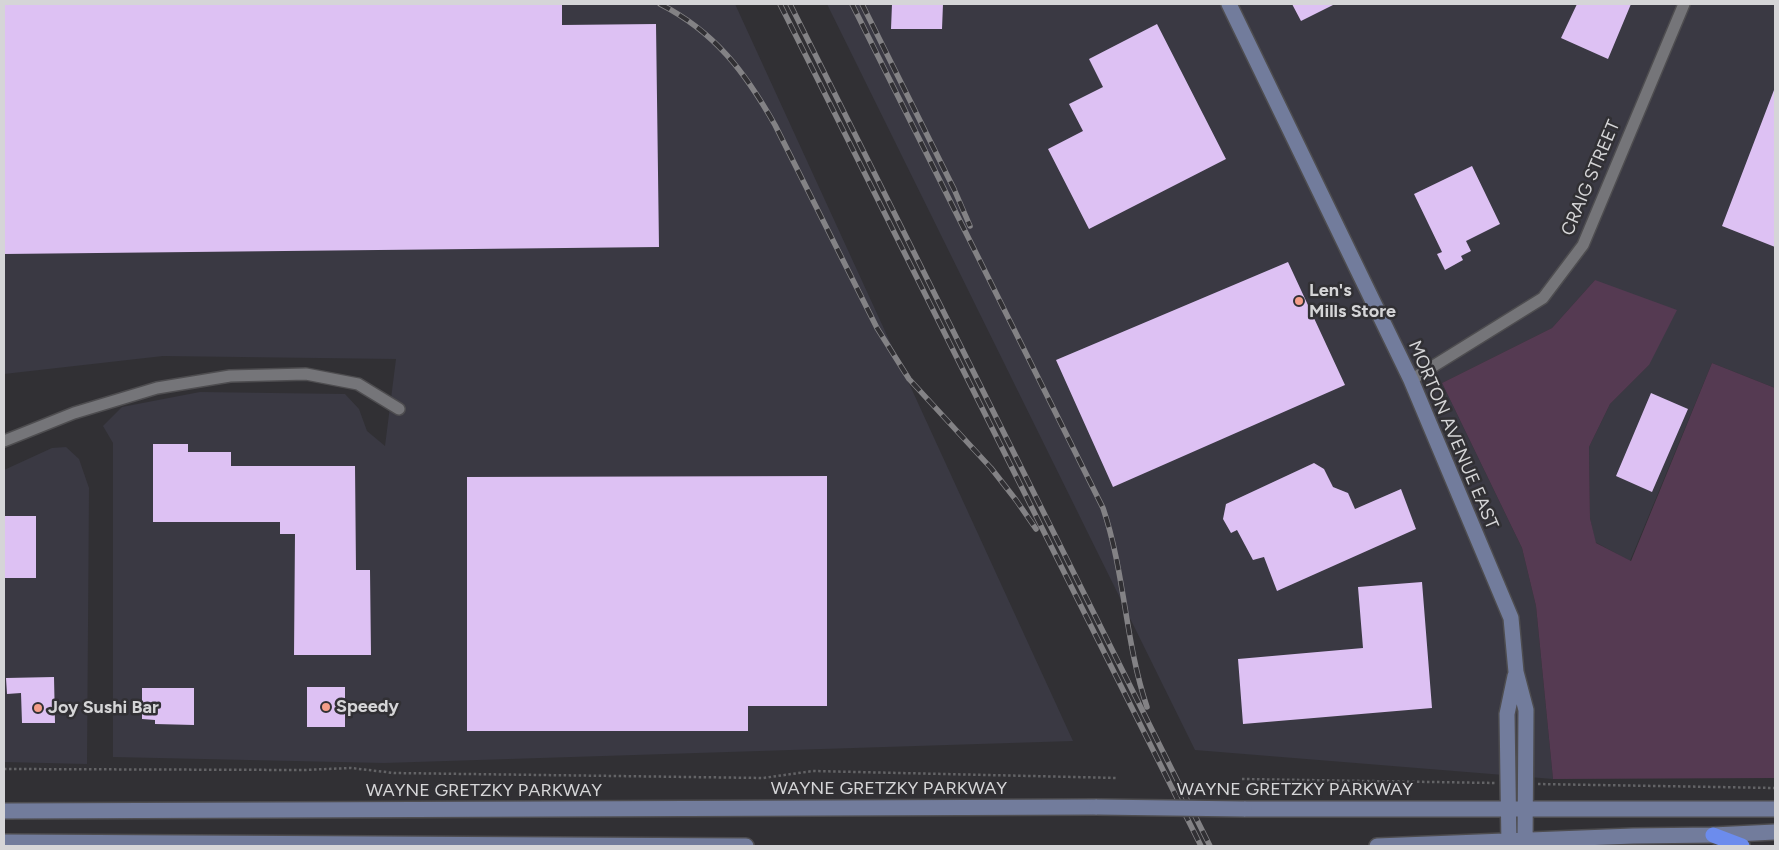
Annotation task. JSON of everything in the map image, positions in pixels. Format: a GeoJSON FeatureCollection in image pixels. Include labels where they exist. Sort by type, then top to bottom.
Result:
{"type":"FeatureCollection","features":[{"type":"Feature","properties":{"kind":"highway"},"geometry":{"type":"LineString","coordinates":[[1714,835],[1742,846]]}},
{"type":"Feature","properties":{"kind":"main road","name":"MORTON AVENUE EAST"},"geometry":{"type":"LineString","coordinates":[[1229,4],[1411,380],[1511,618],[1516,672],[1526,710],[1525,844]]}},
{"type":"Feature","properties":{"kind":"main road","name":"MORTON AVENUE EAST"},"geometry":{"type":"LineString","coordinates":[[1509,844],[1507,714],[1516,672]]}},
{"type":"Feature","properties":{"kind":"main road","name":"WAYNE GRETZKY PARKWAY"},"geometry":{"type":"LineString","coordinates":[[4,811],[1098,807],[1244,810],[1775,809]]}},
{"type":"Feature","properties":{"kind":"main road"},"geometry":{"type":"LineString","coordinates":[[1377,846],[1525,844],[1633,836],[1775,832]]}},
{"type":"Feature","properties":{"kind":"main road"},"geometry":{"type":"LineString","coordinates":[[4,842],[746,846]]}},
{"type":"Feature","properties":{"kind":"street","name":"CRAIG STREET"},"geometry":{"type":"LineString","coordinates":[[1411,380],[1543,298],[1583,244],[1684,4]]}},
{"type":"Feature","properties":{"kind":"street"},"geometry":{"type":"LineString","coordinates":[[4,441],[74,413],[157,388],[230,376],[306,374],[358,384],[399,409]]}},
{"type":"Feature","properties":{"kind":"path"},"geometry":{"type":"LineString","coordinates":[[4,769],[304,770],[351,768],[394,773],[763,778],[813,771],[1118,778]]}},
{"type":"Feature","properties":{"kind":"shaded area"},"geometry":{"type":"Polygon","coordinates":[[[4,4],[735,4],[1073,741],[384,763],[113,757],[113,443],[103,426],[122,407],[200,392],[345,394],[359,409],[367,431],[385,446],[396,359],[163,356],[4,374],[4,4]]]}},
{"type":"Feature","properties":{"kind":"shaded area"},"geometry":{"type":"Polygon","coordinates":[[[827,4],[1775,4],[1775,388],[1712,363],[1630,561],[1595,542],[1590,518],[1589,447],[1610,404],[1649,365],[1595,280],[1552,328],[1442,383],[1522,548],[1536,606],[1553,779],[1195,750],[827,4]]]}},
{"type":"Feature","properties":{"kind":"shaded area"},"geometry":{"type":"Polygon","coordinates":[[[1595,280],[1677,310],[1649,365],[1610,404],[1589,447],[1590,518],[1596,543],[1631,561],[1712,363],[1775,388],[1775,778],[1553,779],[1536,606],[1522,548],[1442,383],[1552,328],[1595,280]]]}},
{"type":"Feature","properties":{"kind":"shaded area"},"geometry":{"type":"Polygon","coordinates":[[[66,447],[79,459],[89,488],[87,764],[4,762],[4,470],[52,448],[66,447]]]}},
{"type":"Feature","properties":{"kind":"building"},"geometry":{"type":"Polygon","coordinates":[[[4,4],[562,4],[562,25],[656,24],[659,247],[4,254],[4,4]]]}},
{"type":"Feature","properties":{"kind":"building"},"geometry":{"type":"Polygon","coordinates":[[[892,4],[943,4],[942,29],[891,29],[892,4]]]}},
{"type":"Feature","properties":{"kind":"building"},"geometry":{"type":"Polygon","coordinates":[[[1292,4],[1335,4],[1301,21],[1292,4]]]}},
{"type":"Feature","properties":{"kind":"building"},"geometry":{"type":"Polygon","coordinates":[[[1577,4],[1631,4],[1608,59],[1561,38],[1577,4]]]}},
{"type":"Feature","properties":{"kind":"building"},"geometry":{"type":"Polygon","coordinates":[[[1157,24],[1226,159],[1089,229],[1048,149],[1083,131],[1069,104],[1103,87],[1089,59],[1157,24]]]}},
{"type":"Feature","properties":{"kind":"building"},"geometry":{"type":"Polygon","coordinates":[[[1775,90],[1775,247],[1722,226],[1775,90]]]}},
{"type":"Feature","properties":{"kind":"building"},"geometry":{"type":"Polygon","coordinates":[[[1472,166],[1500,224],[1466,241],[1471,251],[1461,256],[1463,260],[1445,270],[1437,254],[1442,252],[1414,194],[1472,166]]]}},
{"type":"Feature","properties":{"kind":"building"},"geometry":{"type":"Polygon","coordinates":[[[1288,262],[1345,385],[1113,487],[1056,360],[1288,262]]]}},
{"type":"Feature","properties":{"kind":"building"},"geometry":{"type":"Polygon","coordinates":[[[1651,393],[1688,409],[1652,492],[1616,476],[1651,393]]]}},
{"type":"Feature","properties":{"kind":"building"},"geometry":{"type":"Polygon","coordinates":[[[153,444],[188,444],[188,452],[231,452],[231,466],[355,466],[356,570],[370,570],[371,655],[294,655],[295,534],[280,534],[280,522],[153,522],[153,444]]]}},
{"type":"Feature","properties":{"kind":"building"},"geometry":{"type":"Polygon","coordinates":[[[1314,463],[1324,469],[1333,487],[1348,493],[1355,509],[1401,489],[1416,529],[1277,591],[1264,557],[1253,560],[1237,530],[1231,533],[1223,519],[1226,504],[1314,463]]]}},
{"type":"Feature","properties":{"kind":"building"},"geometry":{"type":"Polygon","coordinates":[[[827,476],[827,706],[748,706],[748,731],[467,731],[467,477],[827,476]]]}},
{"type":"Feature","properties":{"kind":"building"},"geometry":{"type":"Polygon","coordinates":[[[4,516],[36,516],[36,578],[4,578],[4,516]]]}},
{"type":"Feature","properties":{"kind":"building"},"geometry":{"type":"Polygon","coordinates":[[[1422,582],[1432,708],[1243,724],[1238,659],[1363,648],[1358,587],[1422,582]]]}},
{"type":"Feature","properties":{"kind":"building","name":"Joy Sushi Bar"},"geometry":{"type":"Polygon","coordinates":[[[54,677],[55,723],[22,723],[21,693],[7,694],[6,678],[54,677]]]}},
{"type":"Feature","properties":{"kind":"building","name":"Speedy"},"geometry":{"type":"Polygon","coordinates":[[[307,687],[345,687],[345,727],[307,727],[307,687]]]}},
{"type":"Feature","properties":{"kind":"building"},"geometry":{"type":"Polygon","coordinates":[[[142,688],[194,688],[194,725],[155,724],[155,720],[142,719],[142,688]]]}},
{"type":"Feature","properties":{"kind":"railway"},"geometry":{"type":"LineString","coordinates":[[660,4],[697,27],[727,55],[740,71],[775,125],[877,328],[909,379],[991,468],[1036,529]]}},
{"type":"Feature","properties":{"kind":"railway"},"geometry":{"type":"LineString","coordinates":[[780,4],[1201,846]]}},
{"type":"Feature","properties":{"kind":"railway"},"geometry":{"type":"LineString","coordinates":[[790,4],[1210,846]]}},
{"type":"Feature","properties":{"kind":"railway"},"geometry":{"type":"LineString","coordinates":[[852,4],[1103,508],[1116,557],[1134,658],[1147,707]]}},
{"type":"Feature","properties":{"kind":"railway"},"geometry":{"type":"LineString","coordinates":[[862,4],[954,189],[970,226]]}},
{"type":"Feature","properties":{"kind":"place","name":"Len's Mills Store"},"geometry":{"type":"Point","coordinates":[1299,301]}},
{"type":"Feature","properties":{"kind":"place","name":"Speedy"},"geometry":{"type":"Point","coordinates":[326,707]}},
{"type":"Feature","properties":{"kind":"place","name":"Joy Sushi Bar"},"geometry":{"type":"Point","coordinates":[38,708]}}]}
